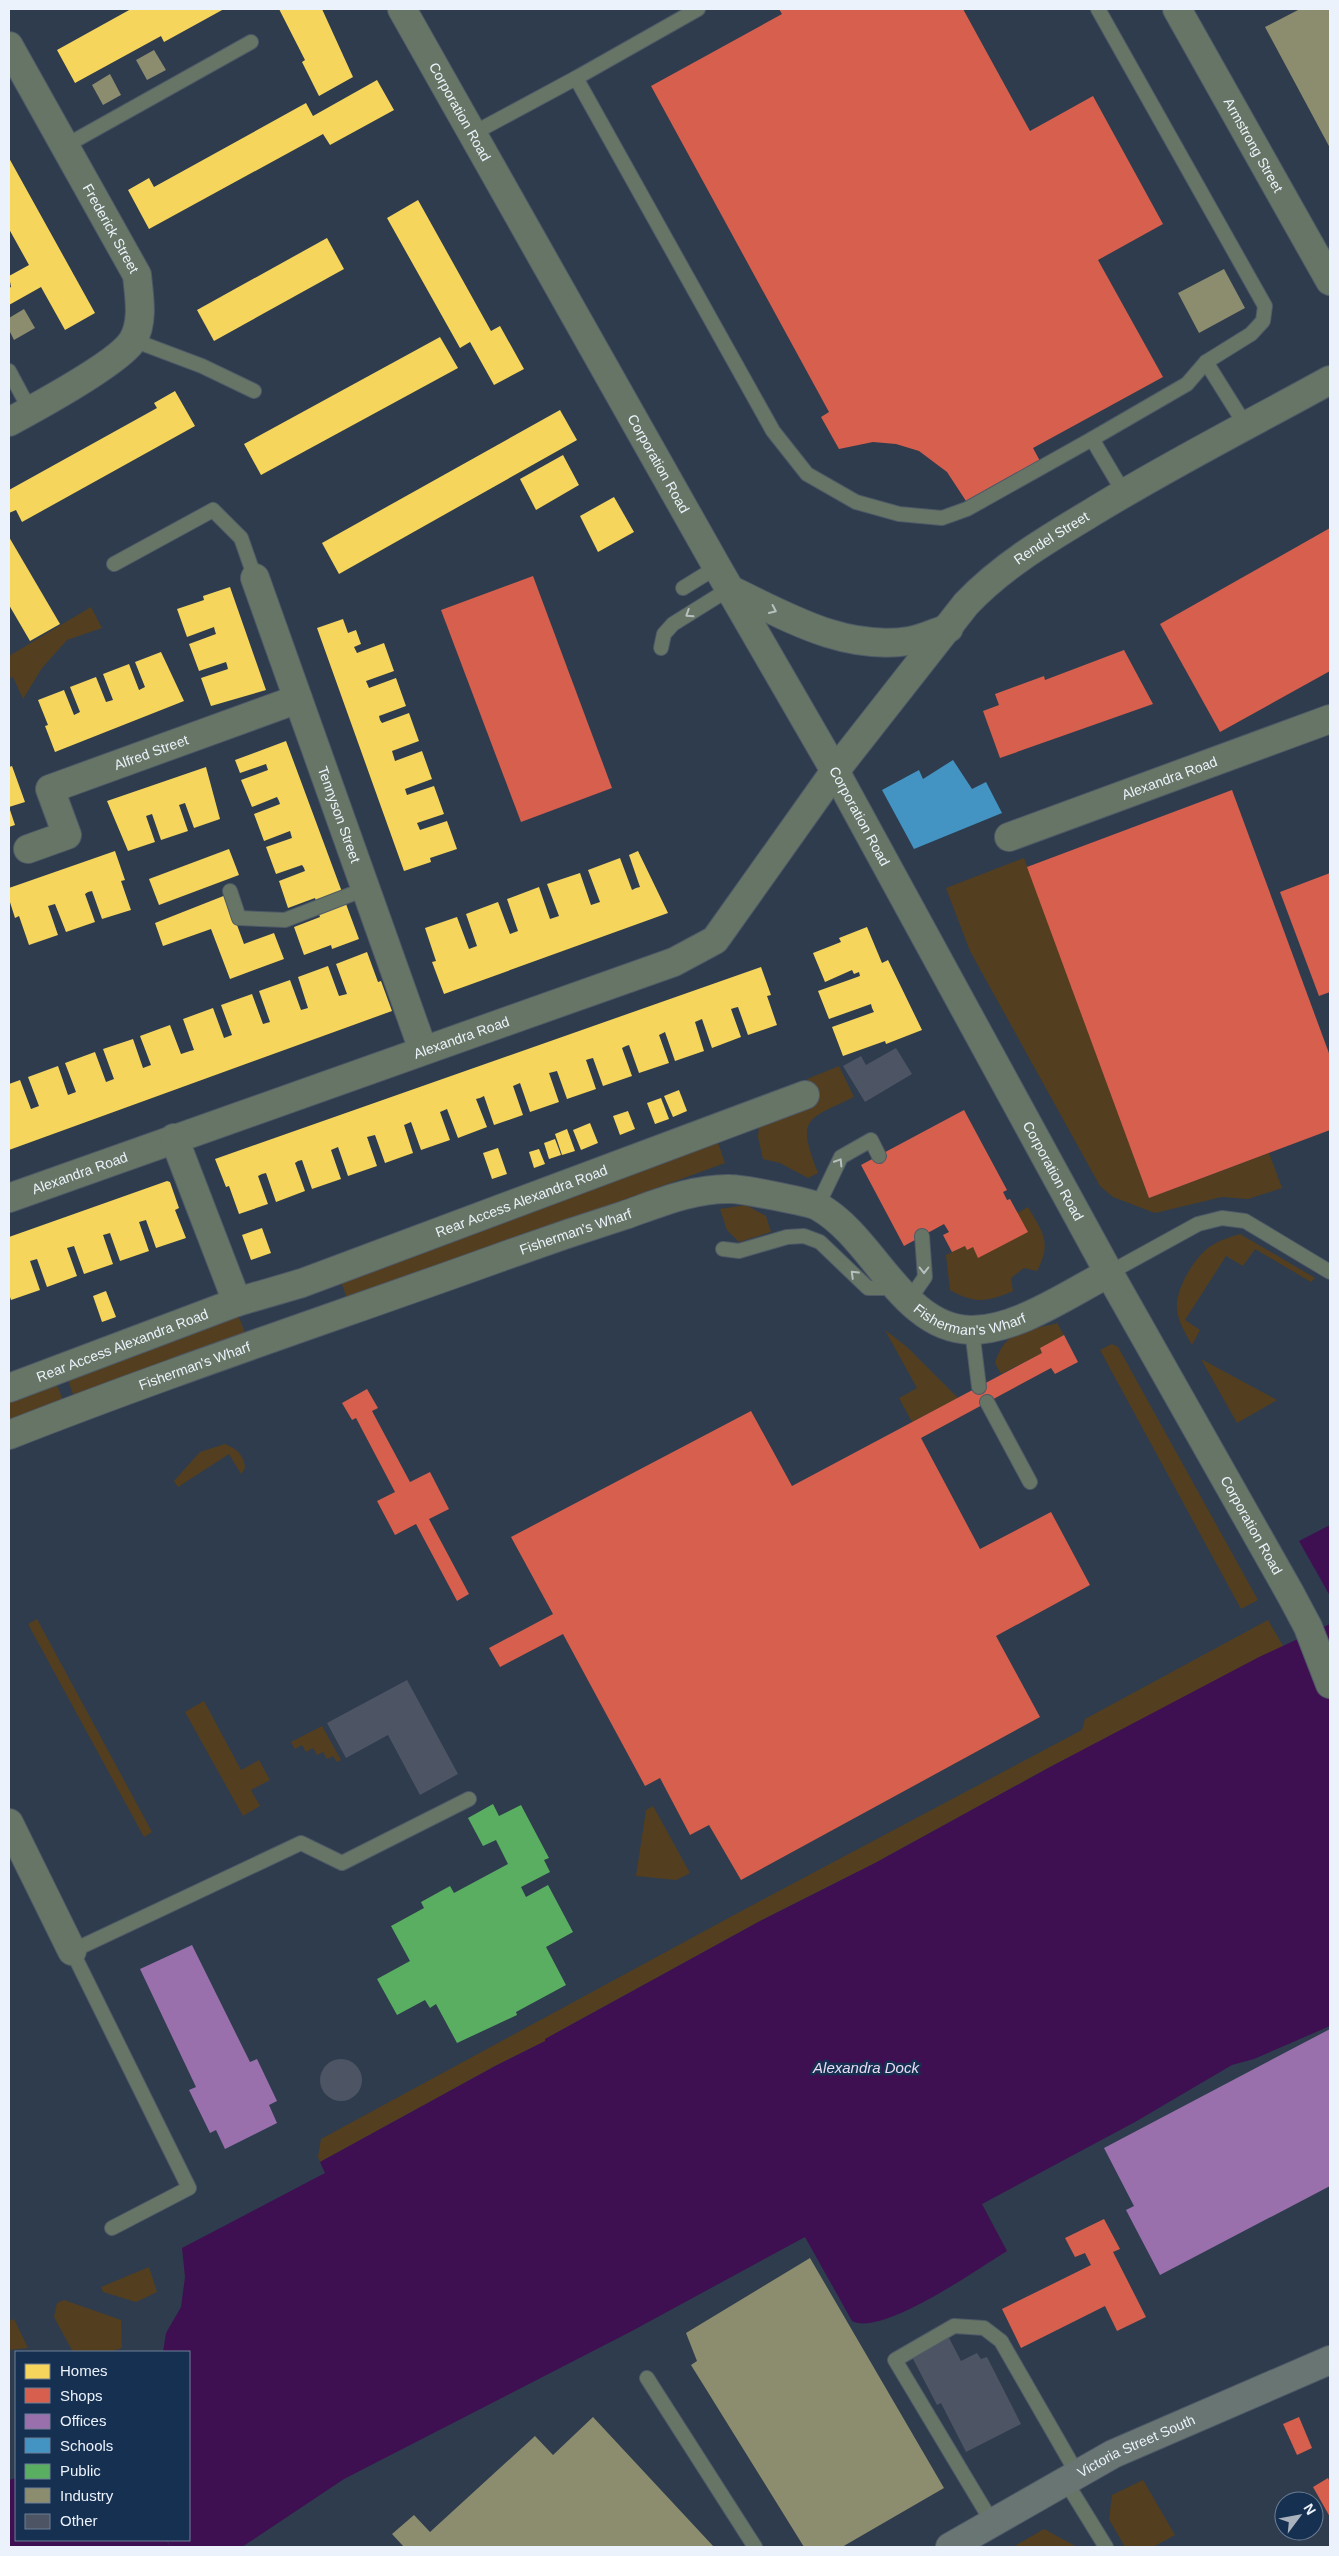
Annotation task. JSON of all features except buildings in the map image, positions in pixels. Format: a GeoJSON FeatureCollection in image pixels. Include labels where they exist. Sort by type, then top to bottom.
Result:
{"type":"FeatureCollection","features":[{"type":"Feature","properties":{"kind":"highway","name":"Victoria Street South"},"geometry":{"type":"LineString","coordinates":[[950,2547],[1113,2454],[1330,2360]]}},
{"type":"Feature","properties":{"kind":"street","name":"Corporation Road"},"geometry":{"type":"LineString","coordinates":[[402,9],[723,578],[836,771],[1109,1273],[1308,1627],[1330,1684]]}},
{"type":"Feature","properties":{"kind":"street","name":"Armstrong Street"},"geometry":{"type":"LineString","coordinates":[[1177,9],[1330,282]]}},
{"type":"Feature","properties":{"kind":"street","name":"Frederick Street"},"geometry":{"type":"LineString","coordinates":[[9,46],[137,276],[141,309],[133,340]]}},
{"type":"Feature","properties":{"kind":"street"},"geometry":{"type":"LineString","coordinates":[[19,416],[79,382],[121,352],[133,340]]}},
{"type":"Feature","properties":{"kind":"street","name":"Rendel Street"},"geometry":{"type":"LineString","coordinates":[[836,771],[966,604],[988,580],[1043,542],[1124,493],[1330,380]]}},
{"type":"Feature","properties":{"kind":"street","name":"Tennyson Street"},"geometry":{"type":"LineString","coordinates":[[255,578],[422,1050]]}},
{"type":"Feature","properties":{"kind":"street"},"geometry":{"type":"LineString","coordinates":[[723,578],[819,631],[850,640],[905,642],[949,628]]}},
{"type":"Feature","properties":{"kind":"street","name":"Alfred Street"},"geometry":{"type":"LineString","coordinates":[[28,849],[67,835],[50,789],[298,699]]}},
{"type":"Feature","properties":{"kind":"street","name":"Alexandra Road"},"geometry":{"type":"LineString","coordinates":[[1009,837],[1330,719]]}},
{"type":"Feature","properties":{"kind":"street","name":"Alexandra Road"},"geometry":{"type":"LineString","coordinates":[[9,1198],[674,962],[715,940],[836,771]]}},
{"type":"Feature","properties":{"kind":"street","name":"Rear Access Alexandra Road"},"geometry":{"type":"LineString","coordinates":[[9,1388],[237,1302],[302,1283],[805,1095]]}},
{"type":"Feature","properties":{"kind":"street"},"geometry":{"type":"LineString","coordinates":[[174,1138],[237,1302]]}},
{"type":"Feature","properties":{"kind":"street","name":"Fisherman's Wharf"},"geometry":{"type":"LineString","coordinates":[[9,1435],[538,1244],[691,1193],[732,1188],[818,1206],[852,1232],[903,1294],[936,1320],[951,1327],[972,1330],[1002,1325],[1028,1316],[1109,1273]]}},
{"type":"Feature","properties":{"kind":"street"},"geometry":{"type":"LineString","coordinates":[[9,1823],[72,1951]]}},
{"type":"Feature","properties":{"kind":"lane"},"geometry":{"type":"LineString","coordinates":[[472,134],[698,9]]}},
{"type":"Feature","properties":{"kind":"lane"},"geometry":{"type":"LineString","coordinates":[[576,78],[773,431],[807,474],[856,502],[899,514],[942,518],[967,509],[1187,384],[1206,362],[1251,334],[1263,321],[1265,306],[1098,9]]}},
{"type":"Feature","properties":{"kind":"lane"},"geometry":{"type":"LineString","coordinates":[[64,146],[251,42]]}},
{"type":"Feature","properties":{"kind":"lane"},"geometry":{"type":"LineString","coordinates":[[133,340],[202,366],[254,391]]}},
{"type":"Feature","properties":{"kind":"lane"},"geometry":{"type":"LineString","coordinates":[[1206,362],[1246,426]]}},
{"type":"Feature","properties":{"kind":"lane"},"geometry":{"type":"LineString","coordinates":[[9,372],[19,416]]}},
{"type":"Feature","properties":{"kind":"lane"},"geometry":{"type":"LineString","coordinates":[[1092,439],[1124,493]]}},
{"type":"Feature","properties":{"kind":"lane"},"geometry":{"type":"LineString","coordinates":[[114,564],[213,510],[241,538],[255,578]]}},
{"type":"Feature","properties":{"kind":"lane"},"geometry":{"type":"LineString","coordinates":[[683,588],[723,578]]}},
{"type":"Feature","properties":{"kind":"lane"},"geometry":{"type":"LineString","coordinates":[[661,648],[664,634],[723,578]]}},
{"type":"Feature","properties":{"kind":"lane"},"geometry":{"type":"LineString","coordinates":[[230,891],[239,918],[285,920],[365,889]]}},
{"type":"Feature","properties":{"kind":"lane"},"geometry":{"type":"LineString","coordinates":[[818,1206],[841,1157],[871,1140],[878,1156]]}},
{"type":"Feature","properties":{"kind":"lane"},"geometry":{"type":"LineString","coordinates":[[1109,1273],[1198,1224],[1222,1218],[1245,1220],[1330,1272]]}},
{"type":"Feature","properties":{"kind":"lane"},"geometry":{"type":"LineString","coordinates":[[723,1249],[739,1251],[787,1237],[804,1236],[820,1242],[868,1288],[903,1294],[926,1277],[922,1236]]}},
{"type":"Feature","properties":{"kind":"lane"},"geometry":{"type":"LineString","coordinates":[[972,1330],[979,1387]]}},
{"type":"Feature","properties":{"kind":"lane"},"geometry":{"type":"LineString","coordinates":[[987,1402],[1030,1482]]}},
{"type":"Feature","properties":{"kind":"lane"},"geometry":{"type":"LineString","coordinates":[[112,2228],[189,2188],[72,1951],[301,1843],[342,1863],[469,1799]]}},
{"type":"Feature","properties":{"kind":"lane"},"geometry":{"type":"LineString","coordinates":[[992,2522],[895,2360],[954,2326],[984,2328],[1001,2341],[1106,2547]]}},
{"type":"Feature","properties":{"kind":"lane"},"geometry":{"type":"LineString","coordinates":[[647,2378],[755,2547]]}},
{"type":"Feature","properties":{"kind":"shaded area"},"geometry":{"type":"Polygon","coordinates":[[[91,607],[102,628],[67,640],[42,668],[23,699],[13,677],[9,678],[9,656],[91,607]]]}},
{"type":"Feature","properties":{"kind":"shaded area"},"geometry":{"type":"Polygon","coordinates":[[[1024,858],[1149,1198],[1269,1153],[1282,1188],[1248,1199],[1222,1197],[1155,1213],[1113,1197],[1100,1186],[970,951],[946,888],[1024,858]]]}},
{"type":"Feature","properties":{"kind":"shaded area"},"geometry":{"type":"Polygon","coordinates":[[[839,1066],[854,1097],[824,1111],[809,1123],[807,1131],[808,1141],[818,1173],[808,1178],[780,1163],[763,1159],[758,1137],[759,1126],[815,1103],[807,1079],[839,1066]]]}},
{"type":"Feature","properties":{"kind":"shaded area"},"geometry":{"type":"Polygon","coordinates":[[[717,1140],[725,1163],[348,1301],[339,1276],[717,1140]]]}},
{"type":"Feature","properties":{"kind":"shaded area"},"geometry":{"type":"Polygon","coordinates":[[[746,1205],[766,1216],[771,1232],[739,1242],[727,1230],[720,1209],[746,1205]]]}},
{"type":"Feature","properties":{"kind":"shaded area"},"geometry":{"type":"Polygon","coordinates":[[[1028,1207],[1038,1224],[1045,1245],[1042,1261],[1037,1271],[1024,1268],[1011,1278],[1013,1291],[988,1299],[966,1298],[950,1290],[946,1255],[965,1246],[973,1247],[978,1257],[1027,1231],[1017,1213],[1028,1207]]]}},
{"type":"Feature","properties":{"kind":"shaded area"},"geometry":{"type":"Polygon","coordinates":[[[1240,1234],[1315,1278],[1311,1282],[1255,1249],[1243,1266],[1226,1256],[1185,1320],[1200,1330],[1192,1345],[1179,1319],[1177,1309],[1177,1301],[1182,1285],[1202,1253],[1216,1243],[1240,1234]]]}},
{"type":"Feature","properties":{"kind":"shaded area"},"geometry":{"type":"Polygon","coordinates":[[[237,1312],[247,1338],[75,1400],[66,1374],[237,1312]]]}},
{"type":"Feature","properties":{"kind":"shaded area"},"geometry":{"type":"Polygon","coordinates":[[[1057,1323],[1064,1335],[1040,1348],[1042,1353],[1001,1374],[995,1363],[1005,1343],[1011,1337],[1027,1330],[1057,1323]]]}},
{"type":"Feature","properties":{"kind":"shaded area"},"geometry":{"type":"Polygon","coordinates":[[[885,1330],[907,1347],[958,1398],[912,1422],[899,1398],[917,1388],[885,1330]]]}},
{"type":"Feature","properties":{"kind":"shaded area"},"geometry":{"type":"Polygon","coordinates":[[[1112,1344],[1118,1347],[1258,1600],[1241,1609],[1100,1350],[1112,1344]]]}},
{"type":"Feature","properties":{"kind":"shaded area"},"geometry":{"type":"Polygon","coordinates":[[[1201,1359],[1277,1400],[1237,1423],[1201,1359]]]}},
{"type":"Feature","properties":{"kind":"shaded area"},"geometry":{"type":"Polygon","coordinates":[[[54,1377],[64,1403],[9,1424],[9,1394],[54,1377]]]}},
{"type":"Feature","properties":{"kind":"shaded area"},"geometry":{"type":"Polygon","coordinates":[[[225,1444],[236,1450],[241,1456],[245,1468],[241,1474],[229,1454],[178,1487],[174,1481],[200,1452],[225,1444]]]}},
{"type":"Feature","properties":{"kind":"shaded area"},"geometry":{"type":"Polygon","coordinates":[[[37,1619],[152,1832],[144,1837],[28,1624],[37,1619]]]}},
{"type":"Feature","properties":{"kind":"shaded area"},"geometry":{"type":"Polygon","coordinates":[[[1268,1620],[1283,1646],[1050,1767],[875,1863],[760,1921],[545,2039],[546,2041],[497,2065],[320,2162],[318,2157],[321,2139],[734,1915],[1082,1730],[1085,1719],[1268,1620]]]}},
{"type":"Feature","properties":{"kind":"shaded area"},"geometry":{"type":"Polygon","coordinates":[[[204,1701],[241,1770],[259,1760],[270,1780],[251,1790],[260,1806],[243,1816],[185,1712],[204,1701]]]}},
{"type":"Feature","properties":{"kind":"shaded area"},"geometry":{"type":"Polygon","coordinates":[[[322,1726],[341,1760],[337,1762],[333,1756],[327,1759],[323,1752],[317,1755],[313,1748],[306,1752],[302,1745],[295,1749],[291,1742],[322,1726]]]}},
{"type":"Feature","properties":{"kind":"shaded area"},"geometry":{"type":"Polygon","coordinates":[[[653,1806],[690,1873],[676,1880],[636,1876],[646,1810],[653,1806]]]}},
{"type":"Feature","properties":{"kind":"shaded area"},"geometry":{"type":"Polygon","coordinates":[[[149,2267],[157,2292],[136,2302],[103,2292],[101,2287],[149,2267]]]}},
{"type":"Feature","properties":{"kind":"shaded area"},"geometry":{"type":"Polygon","coordinates":[[[64,2300],[121,2320],[122,2348],[113,2351],[72,2351],[54,2317],[57,2303],[64,2300]]]}},
{"type":"Feature","properties":{"kind":"shaded area"},"geometry":{"type":"Polygon","coordinates":[[[14,2319],[28,2348],[9,2350],[9,2321],[14,2319]]]}},
{"type":"Feature","properties":{"kind":"shaded area"},"geometry":{"type":"Polygon","coordinates":[[[1143,2480],[1175,2535],[1153,2547],[1125,2547],[1109,2519],[1112,2495],[1143,2480]]]}},
{"type":"Feature","properties":{"kind":"shaded area"},"geometry":{"type":"Polygon","coordinates":[[[1044,2529],[1077,2547],[1013,2547],[1044,2529]]]}},
{"type":"Feature","properties":{"kind":"water"},"geometry":{"type":"Polygon","coordinates":[[[1330,1525],[1330,1596],[1299,1541],[1330,1525]]]}},
{"type":"Feature","properties":{"kind":"water","name":"Alexandra Dock"},"geometry":{"type":"Polygon","coordinates":[[[1330,1624],[1330,2026],[1254,2059],[1232,2065],[1135,2122],[982,2204],[1007,2251],[954,2285],[907,2310],[885,2319],[866,2323],[852,2321],[805,2237],[630,2332],[344,2479],[242,2547],[171,2547],[168,2541],[190,2541],[190,2351],[163,2351],[166,2333],[181,2307],[185,2277],[182,2248],[325,2173],[320,2162],[497,2065],[545,2041],[545,2039],[760,1921],[875,1863],[1050,1767],[1259,1657],[1330,1624]]]}},
{"type":"Feature","properties":{"kind":"water"},"geometry":{"type":"Polygon","coordinates":[[[15,2478],[15,2541],[167,2541],[171,2547],[9,2547],[9,2480],[15,2478]]]}}]}
